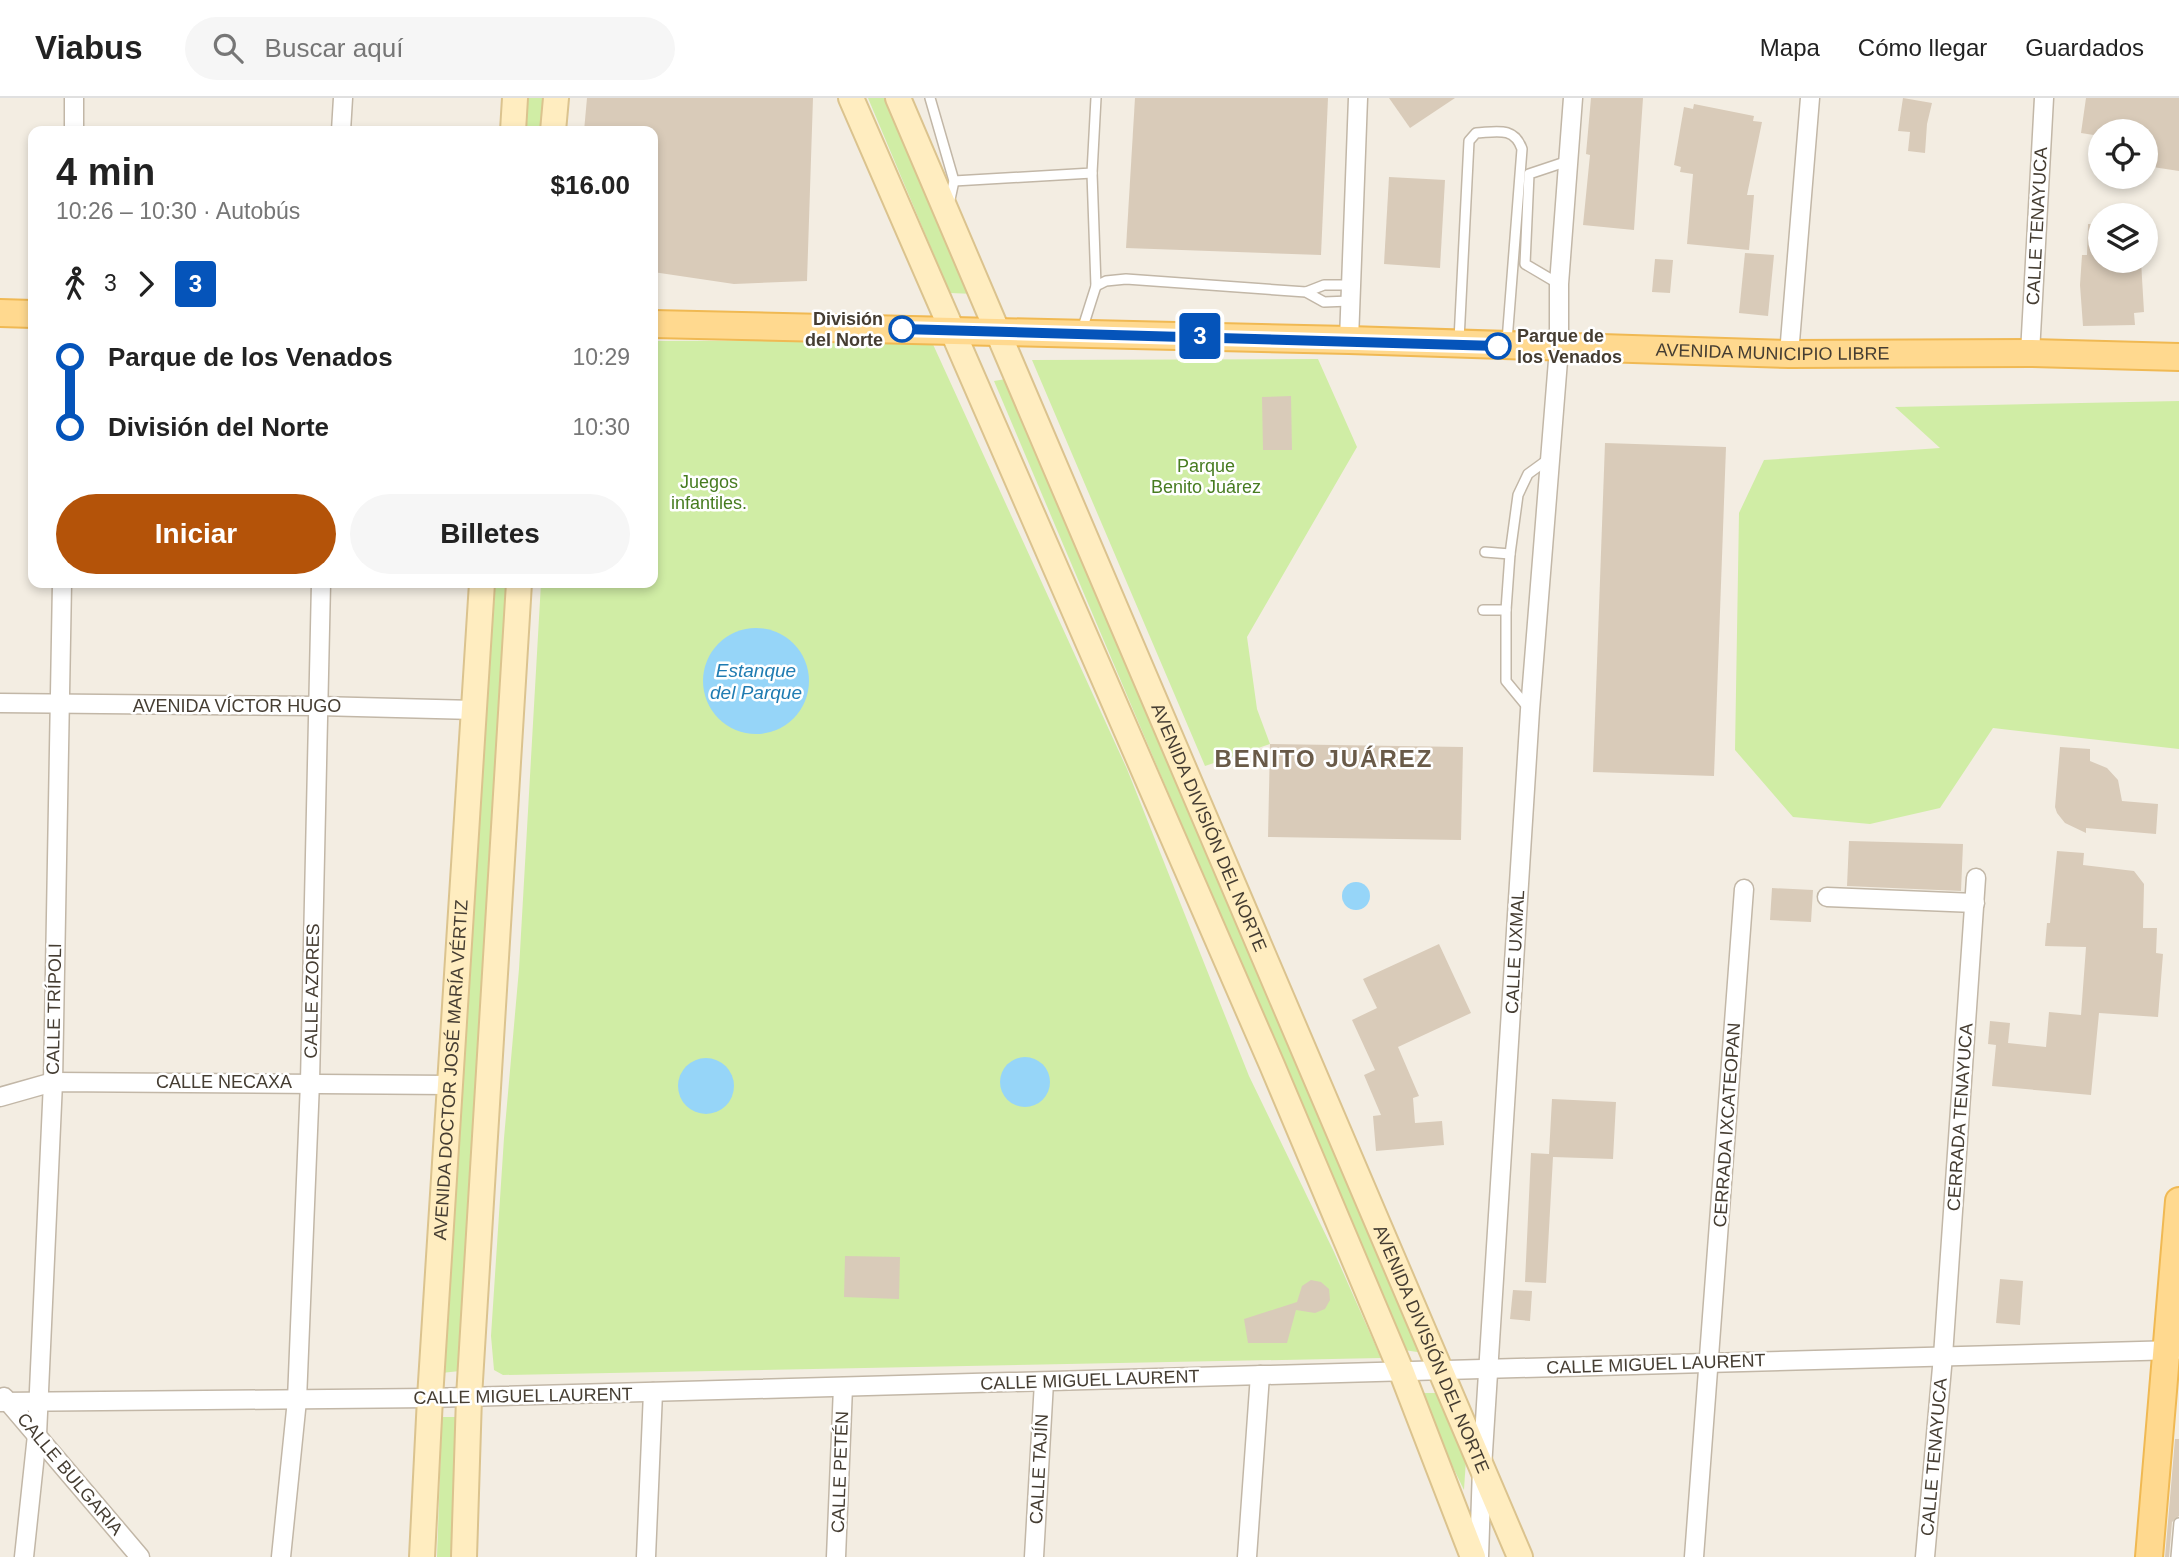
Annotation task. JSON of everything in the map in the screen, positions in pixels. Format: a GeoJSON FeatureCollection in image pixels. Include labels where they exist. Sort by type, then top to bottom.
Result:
{"type":"FeatureCollection","features":[{"type":"Feature","properties":{"kind":"main road"},"geometry":{"type":"LineString","coordinates":[[513,126],[515,98]]}},
{"type":"Feature","properties":{"kind":"main road"},"geometry":{"type":"LineString","coordinates":[[553,126],[556,98]]}},
{"type":"Feature","properties":{"kind":"main road","name":"AVENIDA DIVISIÓN DEL NORTE"},"geometry":{"type":"LineString","coordinates":[[852,98],[1272,1065],[1402,1373],[1473,1557]]}},
{"type":"Feature","properties":{"kind":"main road","name":"AVENIDA DIVISIÓN DEL NORTE"},"geometry":{"type":"LineString","coordinates":[[898,98],[1520,1557]]}},
{"type":"Feature","properties":{"kind":"main road"},"geometry":{"type":"LineString","coordinates":[[0,313],[28,314]]}},
{"type":"Feature","properties":{"kind":"main road","name":"AVENIDA MUNICIPIO LIBRE"},"geometry":{"type":"LineString","coordinates":[[658,324],[1349,340],[1788,354],[2030,353],[2179,357]]}},
{"type":"Feature","properties":{"kind":"main road","name":"AVENIDA DOCTOR JOSÉ MARÍA VÉRTIZ"},"geometry":{"type":"LineString","coordinates":[[422,1557],[482,588]]}},
{"type":"Feature","properties":{"kind":"main road"},"geometry":{"type":"LineString","coordinates":[[464,1557],[469,1397],[519,588]]}},
{"type":"Feature","properties":{"kind":"main road"},"geometry":{"type":"LineString","coordinates":[[2149,1557],[2174,1356],[2179,1201]]}},
{"type":"Feature","properties":{"kind":"street"},"geometry":{"type":"LineString","coordinates":[[74,98],[74,126]]}},
{"type":"Feature","properties":{"kind":"street"},"geometry":{"type":"LineString","coordinates":[[341,126],[343,98]]}},
{"type":"Feature","properties":{"kind":"street"},"geometry":{"type":"LineString","coordinates":[[1349,340],[1357,98]]}},
{"type":"Feature","properties":{"kind":"street","name":"CALLE UXMAL"},"geometry":{"type":"LineString","coordinates":[[1479,1557],[1482,1468],[1530,710],[1559,348],[1559,284],[1573,98]]}},
{"type":"Feature","properties":{"kind":"street"},"geometry":{"type":"LineString","coordinates":[[1788,354],[1810,98]]}},
{"type":"Feature","properties":{"kind":"street","name":"CALLE TENAYUCA"},"geometry":{"type":"LineString","coordinates":[[2030,353],[2043,98]]}},
{"type":"Feature","properties":{"kind":"street","name":"CALLE TRÍPOLI"},"geometry":{"type":"LineString","coordinates":[[24,1557],[37,1435],[53,1082],[62,588]]}},
{"type":"Feature","properties":{"kind":"street","name":"CALLE AZORES"},"geometry":{"type":"LineString","coordinates":[[281,1557],[297,1400],[310,1082],[321,588]]}},
{"type":"Feature","properties":{"kind":"street","name":"AVENIDA VÍCTOR HUGO"},"geometry":{"type":"LineString","coordinates":[[0,703],[475,710]]}},
{"type":"Feature","properties":{"kind":"street","name":"CERRADA TENAYUCA"},"geometry":{"type":"LineString","coordinates":[[1943,1356],[1976,878]]}},
{"type":"Feature","properties":{"kind":"street","name":"CERRADA IXCATEOPAN"},"geometry":{"type":"LineString","coordinates":[[1694,1557],[1744,888]]}},
{"type":"Feature","properties":{"kind":"street"},"geometry":{"type":"LineString","coordinates":[[1827,897],[1975,903]]}},
{"type":"Feature","properties":{"kind":"street","name":"CALLE NECAXA"},"geometry":{"type":"LineString","coordinates":[[0,1097],[53,1082],[450,1085]]}},
{"type":"Feature","properties":{"kind":"street","name":"CALLE TENAYUCA"},"geometry":{"type":"LineString","coordinates":[[1925,1557],[1943,1356]]}},
{"type":"Feature","properties":{"kind":"street","name":"CALLE MIGUEL LAURENT"},"geometry":{"type":"LineString","coordinates":[[3,1399],[38,1402],[430,1398],[1402,1373],[1710,1361],[1943,1356],[2174,1356]]}},
{"type":"Feature","properties":{"kind":"street"},"geometry":{"type":"LineString","coordinates":[[1247,1557],[1260,1375]]}},
{"type":"Feature","properties":{"kind":"street","name":"CALLE TAJÍN"},"geometry":{"type":"LineString","coordinates":[[1034,1557],[1044,1382]]}},
{"type":"Feature","properties":{"kind":"street","name":"CALLE PETÉN"},"geometry":{"type":"LineString","coordinates":[[836,1557],[843,1387]]}},
{"type":"Feature","properties":{"kind":"street"},"geometry":{"type":"LineString","coordinates":[[646,1557],[653,1392]]}},
{"type":"Feature","properties":{"kind":"street","name":"CALLE BULGARIA"},"geometry":{"type":"LineString","coordinates":[[3,1399],[37,1435],[140,1557]]}},
{"type":"Feature","properties":{"kind":"lane"},"geometry":{"type":"LineString","coordinates":[[930,98],[954,181],[953,194],[946,210]]}},
{"type":"Feature","properties":{"kind":"lane"},"geometry":{"type":"LineString","coordinates":[[1082,334],[1096,286],[1092,173],[1096,98]]}},
{"type":"Feature","properties":{"kind":"lane"},"geometry":{"type":"LineString","coordinates":[[1459,344],[1469,141],[1476,133],[1507,132],[1518,139],[1522,149],[1525,173],[1525,264]]}},
{"type":"Feature","properties":{"kind":"lane"},"geometry":{"type":"LineString","coordinates":[[1525,173],[1567,161]]}},
{"type":"Feature","properties":{"kind":"lane"},"geometry":{"type":"LineString","coordinates":[[954,181],[1092,173]]}},
{"type":"Feature","properties":{"kind":"lane"},"geometry":{"type":"LineString","coordinates":[[1507,346],[1513,268],[1525,173]]}},
{"type":"Feature","properties":{"kind":"lane"},"geometry":{"type":"LineString","coordinates":[[1513,268],[1525,264],[1559,284]]}},
{"type":"Feature","properties":{"kind":"lane"},"geometry":{"type":"LineString","coordinates":[[1096,286],[1106,281],[1126,279],[1306,292],[1324,302],[1350,293]]}},
{"type":"Feature","properties":{"kind":"lane"},"geometry":{"type":"LineString","coordinates":[[1306,292],[1324,285],[1350,293]]}},
{"type":"Feature","properties":{"kind":"lane"},"geometry":{"type":"LineString","coordinates":[[1530,710],[1506,681],[1506,610],[1510,554],[1518,495],[1528,474],[1551,457]]}},
{"type":"Feature","properties":{"kind":"lane"},"geometry":{"type":"LineString","coordinates":[[1485,552],[1510,554]]}},
{"type":"Feature","properties":{"kind":"lane"},"geometry":{"type":"LineString","coordinates":[[1483,610],[1506,610]]}},
{"type":"Feature","properties":{"kind":"lane"},"geometry":{"type":"LineString","coordinates":[[2156,1557],[2174,1356]]}},
{"type":"Feature","properties":{"kind":"lane"},"geometry":{"type":"LineString","coordinates":[[2176,1557],[2179,1523]]}},
{"type":"Feature","properties":{"kind":"green space"},"geometry":{"type":"Polygon","coordinates":[[[526,98],[544,98],[541,126],[523,126],[526,98]]]}},
{"type":"Feature","properties":{"kind":"green space"},"geometry":{"type":"Polygon","coordinates":[[[868,98],[890,98],[975,294],[950,293],[868,98]]]}},
{"type":"Feature","properties":{"kind":"green space","name":"Juegos infantiles."},"geometry":{"type":"Polygon","coordinates":[[[931,340],[1127,769],[1249,1076],[1334,1252],[1381,1358],[503,1375],[494,1370],[491,1336],[504,1138],[519,969],[541,588],[658,588],[658,341],[931,340]]]}},
{"type":"Feature","properties":{"kind":"green space","name":"Parque Benito Juárez"},"geometry":{"type":"Polygon","coordinates":[[[1318,359],[1357,447],[1247,637],[1257,709],[1270,744],[1205,766],[1032,360],[1318,359]]]}},
{"type":"Feature","properties":{"kind":"green space"},"geometry":{"type":"Polygon","coordinates":[[[1006,379],[1424,1353],[1404,1350],[994,381],[1006,379]]]}},
{"type":"Feature","properties":{"kind":"green space"},"geometry":{"type":"Polygon","coordinates":[[[2179,401],[2179,749],[1993,728],[1940,808],[1870,824],[1793,817],[1735,750],[1739,513],[1764,460],[1940,448],[1895,407],[2179,401]]]}},
{"type":"Feature","properties":{"kind":"green space"},"geometry":{"type":"Polygon","coordinates":[[[493,588],[506,588],[460,1371],[441,1373],[493,588]]]}},
{"type":"Feature","properties":{"kind":"green space"},"geometry":{"type":"Polygon","coordinates":[[[1417,1393],[1438,1393],[1466,1459],[1464,1490],[1417,1393]]]}},
{"type":"Feature","properties":{"kind":"green space"},"geometry":{"type":"Polygon","coordinates":[[[442,1417],[456,1417],[452,1557],[437,1557],[442,1417]]]}},
{"type":"Feature","properties":{"kind":"water","name":"Estanque del Parque"},"geometry":{"type":"Polygon","coordinates":[[[756,628],[776,632],[793,644],[805,661],[809,681],[805,701],[793,718],[776,730],[756,734],[736,730],[719,718],[707,701],[703,681],[707,661],[719,644],[736,632],[756,628]]]}},
{"type":"Feature","properties":{"kind":"water"},"geometry":{"type":"Polygon","coordinates":[[[1356,882],[1366,886],[1370,896],[1366,906],[1356,910],[1346,906],[1342,896],[1346,886],[1356,882]]]}},
{"type":"Feature","properties":{"kind":"water"},"geometry":{"type":"Polygon","coordinates":[[[1025,1057],[1043,1064],[1050,1082],[1043,1100],[1025,1107],[1007,1100],[1000,1082],[1007,1064],[1025,1057]]]}},
{"type":"Feature","properties":{"kind":"water"},"geometry":{"type":"Polygon","coordinates":[[[706,1058],[721,1063],[729,1071],[734,1086],[729,1101],[721,1109],[706,1114],[691,1109],[683,1101],[678,1086],[683,1071],[691,1063],[706,1058]]]}},
{"type":"Feature","properties":{"kind":"building"},"geometry":{"type":"Polygon","coordinates":[[[587,98],[813,98],[807,281],[734,284],[658,273],[658,126],[584,126],[587,98]]]}},
{"type":"Feature","properties":{"kind":"building"},"geometry":{"type":"Polygon","coordinates":[[[1135,98],[1328,98],[1321,255],[1126,248],[1135,98]]]}},
{"type":"Feature","properties":{"kind":"building"},"geometry":{"type":"Polygon","coordinates":[[[1389,98],[1455,98],[1410,128],[1389,98]]]}},
{"type":"Feature","properties":{"kind":"building"},"geometry":{"type":"Polygon","coordinates":[[[1591,98],[1643,98],[1634,230],[1583,225],[1590,155],[1586,154],[1591,98]]]}},
{"type":"Feature","properties":{"kind":"building"},"geometry":{"type":"Polygon","coordinates":[[[1903,98],[1932,103],[1925,153],[1908,151],[1910,132],[1898,131],[1903,98]]]}},
{"type":"Feature","properties":{"kind":"building"},"geometry":{"type":"Polygon","coordinates":[[[2086,98],[2179,98],[2179,171],[2158,168],[2158,119],[2088,119],[2088,134],[2081,133],[2086,98]]]}},
{"type":"Feature","properties":{"kind":"building"},"geometry":{"type":"Polygon","coordinates":[[[1694,104],[1754,116],[1753,121],[1762,122],[1747,195],[1754,195],[1749,250],[1687,244],[1693,174],[1680,172],[1681,167],[1674,165],[1684,107],[1693,109],[1694,104]]]}},
{"type":"Feature","properties":{"kind":"building"},"geometry":{"type":"Polygon","coordinates":[[[1389,177],[1445,180],[1440,268],[1384,264],[1389,177]]]}},
{"type":"Feature","properties":{"kind":"building"},"geometry":{"type":"Polygon","coordinates":[[[2088,224],[2088,273],[2142,273],[2144,312],[2134,313],[2135,325],[2083,326],[2080,285],[2082,255],[2087,255],[2088,224]]]}},
{"type":"Feature","properties":{"kind":"building"},"geometry":{"type":"Polygon","coordinates":[[[1745,253],[1774,255],[1768,316],[1739,313],[1745,253]]]}},
{"type":"Feature","properties":{"kind":"building"},"geometry":{"type":"Polygon","coordinates":[[[1655,259],[1673,260],[1670,293],[1652,292],[1655,259]]]}},
{"type":"Feature","properties":{"kind":"building"},"geometry":{"type":"Polygon","coordinates":[[[1291,396],[1292,450],[1263,450],[1262,397],[1291,396]]]}},
{"type":"Feature","properties":{"kind":"building"},"geometry":{"type":"Polygon","coordinates":[[[1605,443],[1726,447],[1714,776],[1593,772],[1605,443]]]}},
{"type":"Feature","properties":{"kind":"building"},"geometry":{"type":"Polygon","coordinates":[[[1270,744],[1463,747],[1461,840],[1268,837],[1270,744]]]}},
{"type":"Feature","properties":{"kind":"building"},"geometry":{"type":"Polygon","coordinates":[[[2060,747],[2090,749],[2090,761],[2107,768],[2118,780],[2122,801],[2158,804],[2156,834],[2086,828],[2086,833],[2065,823],[2055,807],[2060,747]]]}},
{"type":"Feature","properties":{"kind":"building"},"geometry":{"type":"Polygon","coordinates":[[[1849,841],[1963,844],[1961,891],[1847,886],[1849,841]]]}},
{"type":"Feature","properties":{"kind":"building"},"geometry":{"type":"Polygon","coordinates":[[[2057,851],[2084,853],[2083,865],[2134,871],[2144,884],[2143,928],[2157,928],[2156,953],[2163,954],[2158,1017],[2099,1013],[2091,1095],[1992,1086],[1996,1045],[1988,1044],[1990,1021],[2010,1023],[2008,1043],[2046,1047],[2049,1012],[2081,1015],[2086,947],[2045,946],[2057,851]]]}},
{"type":"Feature","properties":{"kind":"building"},"geometry":{"type":"Polygon","coordinates":[[[1772,888],[1813,890],[1811,922],[1770,920],[1772,888]]]}},
{"type":"Feature","properties":{"kind":"building"},"geometry":{"type":"Polygon","coordinates":[[[1439,944],[1471,1013],[1398,1047],[1419,1096],[1413,1098],[1415,1123],[1442,1121],[1444,1145],[1376,1151],[1373,1116],[1381,1115],[1364,1075],[1375,1070],[1352,1020],[1377,1008],[1363,979],[1439,944]]]}},
{"type":"Feature","properties":{"kind":"building"},"geometry":{"type":"Polygon","coordinates":[[[1552,1099],[1616,1102],[1613,1159],[1553,1157],[1546,1283],[1525,1282],[1531,1153],[1549,1154],[1552,1099]]]}},
{"type":"Feature","properties":{"kind":"building"},"geometry":{"type":"Polygon","coordinates":[[[845,1256],[900,1257],[899,1299],[844,1297],[845,1256]]]}},
{"type":"Feature","properties":{"kind":"building"},"geometry":{"type":"Polygon","coordinates":[[[2000,1279],[2023,1281],[2020,1325],[1996,1323],[2000,1279]]]}},
{"type":"Feature","properties":{"kind":"building"},"geometry":{"type":"Polygon","coordinates":[[[1311,1280],[1321,1282],[1329,1289],[1330,1300],[1325,1309],[1315,1313],[1296,1310],[1287,1343],[1248,1343],[1244,1319],[1297,1302],[1302,1286],[1311,1280]]]}},
{"type":"Feature","properties":{"kind":"building"},"geometry":{"type":"Polygon","coordinates":[[[1513,1290],[1532,1291],[1530,1321],[1510,1319],[1513,1290]]]}},
{"type":"Feature","properties":{"kind":"building"},"geometry":{"type":"Polygon","coordinates":[[[2175,1439],[2179,1439],[2179,1516],[2172,1522],[2169,1557],[2165,1557],[2175,1439]]]}},
{"type":"Feature","properties":{"kind":"bus line","name":"3"},"geometry":{"type":"LineString","coordinates":[[902,329],[1498,346]]}},
{"type":"Feature","properties":{"kind":"place","name":"División del Norte"},"geometry":{"type":"Point","coordinates":[902,329]}},
{"type":"Feature","properties":{"kind":"place","name":"Parque de los Venados"},"geometry":{"type":"Point","coordinates":[1498,346]}},
{"type":"Feature","properties":{"kind":"district","name":"BENITO JUÁREZ"},"geometry":{"type":"Point","coordinates":[1324,759]}}]}
